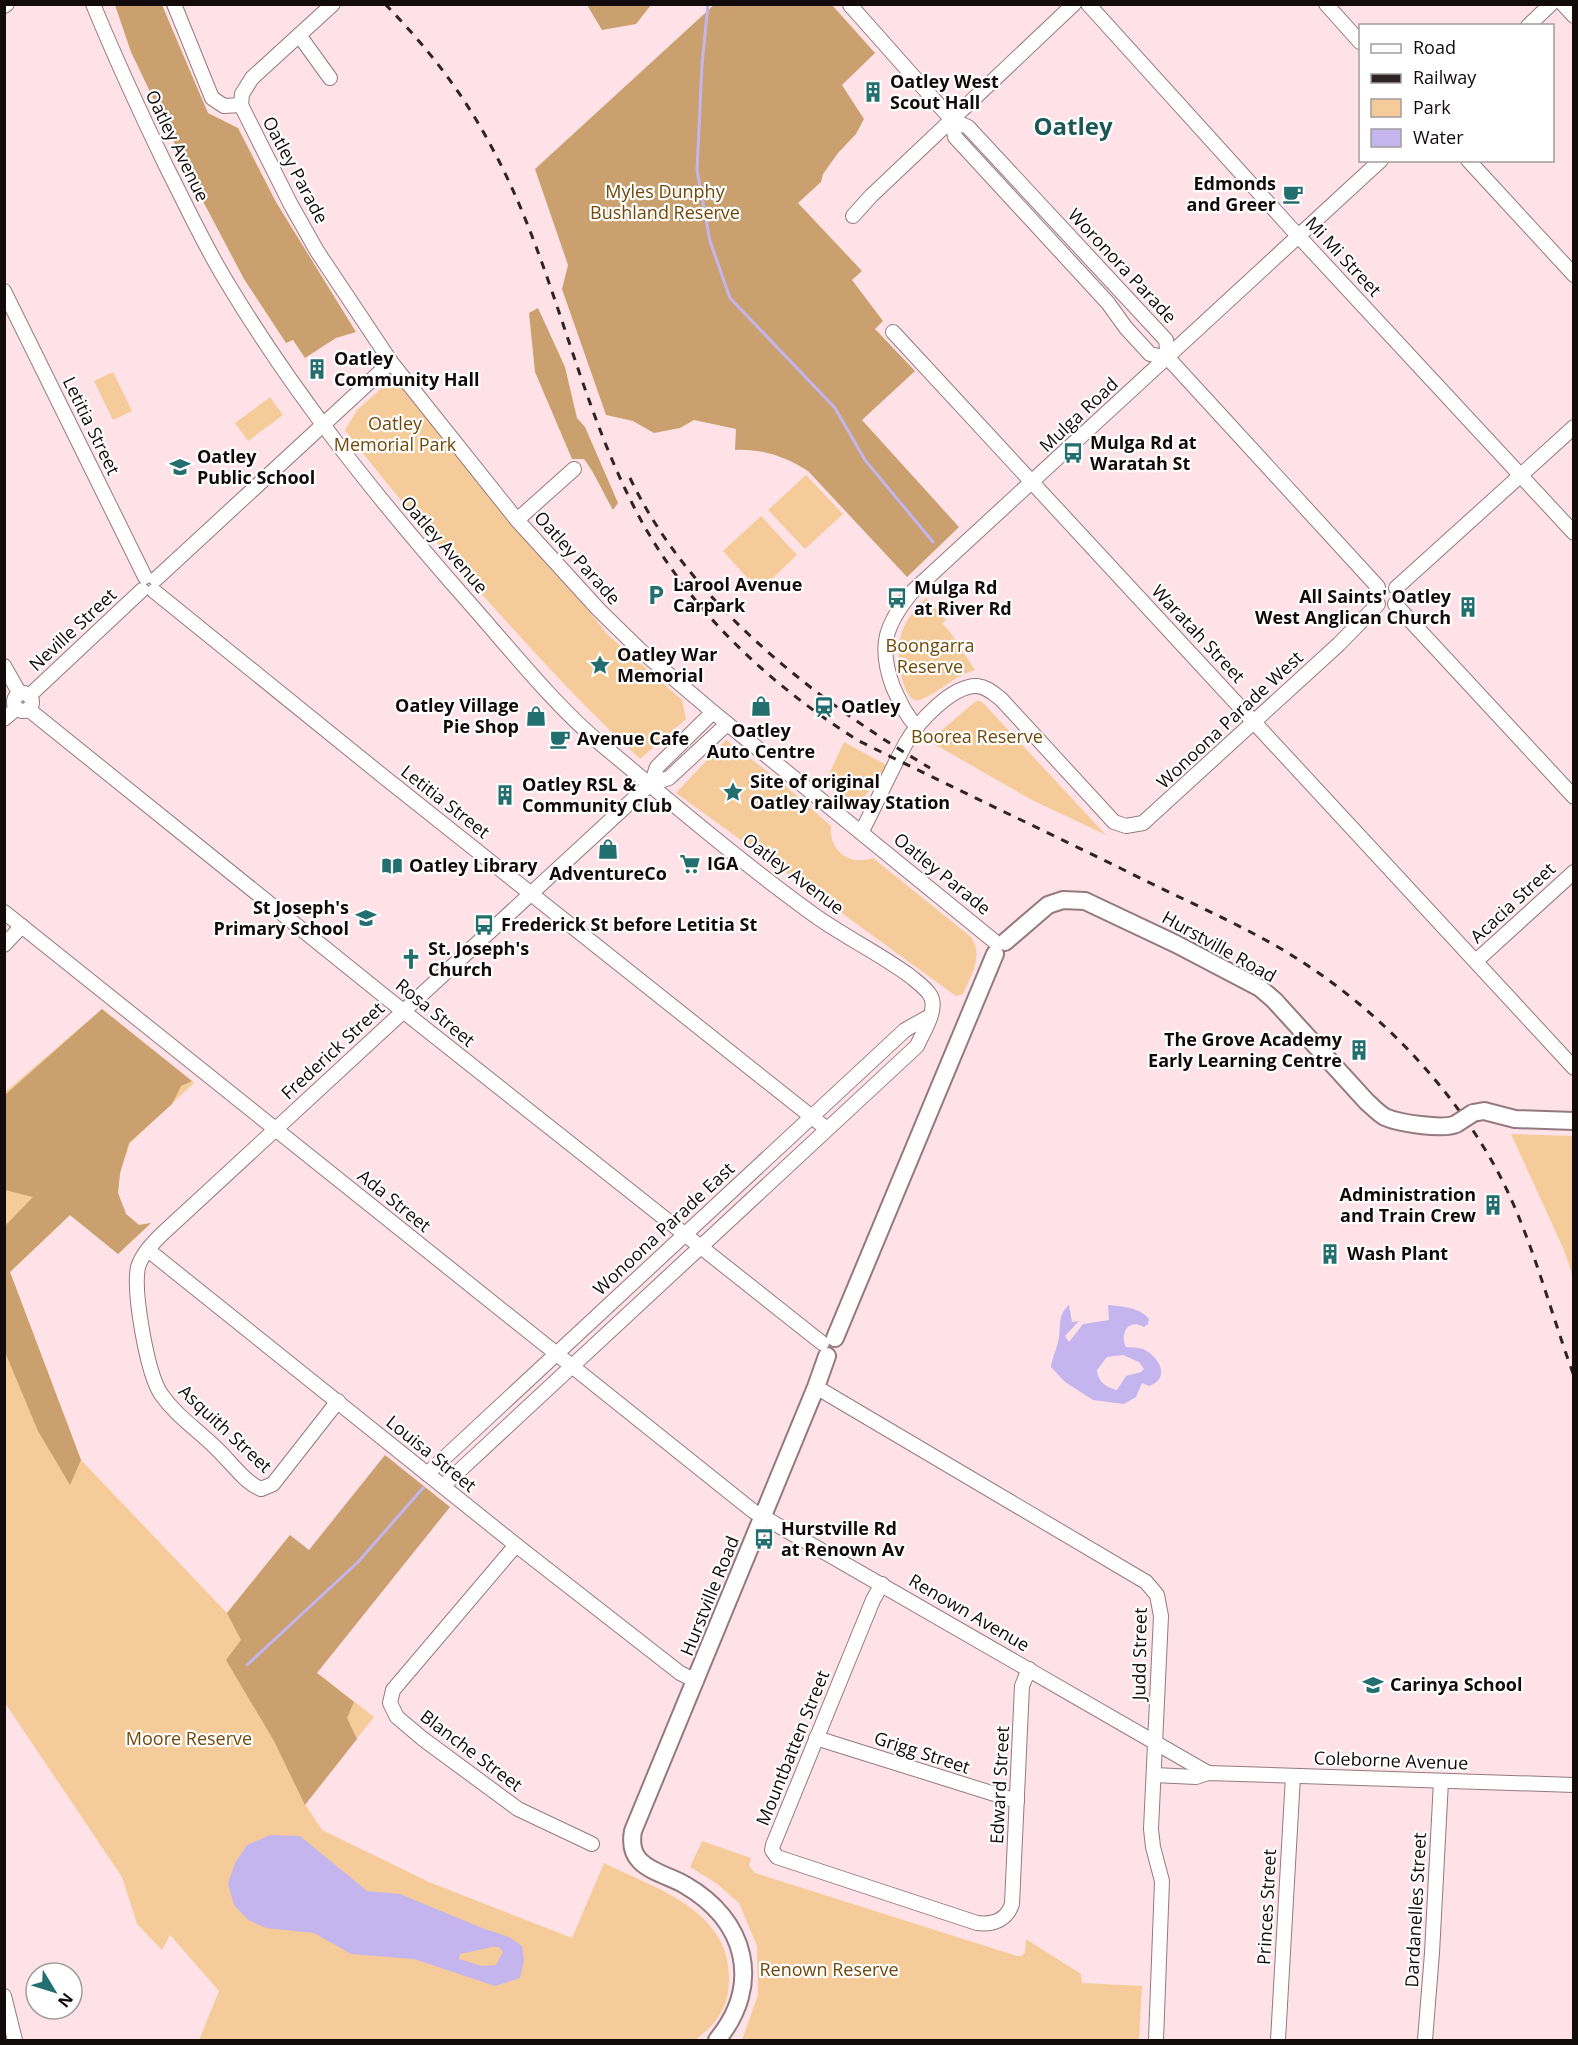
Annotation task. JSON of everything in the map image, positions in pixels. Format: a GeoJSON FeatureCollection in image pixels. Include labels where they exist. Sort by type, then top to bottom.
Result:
{"type":"FeatureCollection","features":[{"type":"Feature","properties":{"kind":"main road","name":"Hurstville Road"},"geometry":{"type":"LineString","coordinates":[[717,2040],[728,2026],[741,1996],[744,1977],[740,1945],[734,1930],[710,1901],[685,1885],[645,1865],[634,1850],[633,1831],[816,1387],[828,1346],[998,945],[1048,905],[1071,900],[1091,902],[1260,988],[1274,1000],[1367,1102],[1383,1116],[1400,1121],[1448,1127],[1473,1113],[1484,1111],[1515,1119],[1574,1121]]}},
{"type":"Feature","properties":{"kind":"street","name":"Oatley Avenue"},"geometry":{"type":"LineString","coordinates":[[93,4],[121,72],[195,225],[228,285],[322,426],[406,530],[570,715],[592,736],[682,812],[819,918],[892,963],[917,982],[934,1002],[930,1016]]}},
{"type":"Feature","properties":{"kind":"street"},"geometry":{"type":"LineString","coordinates":[[174,4],[212,98],[224,105],[241,105],[242,94],[252,78],[333,4]]}},
{"type":"Feature","properties":{"kind":"street","name":"Woronora Parade"},"geometry":{"type":"LineString","coordinates":[[850,4],[952,120],[968,127],[1166,340],[1168,358],[1378,587]]}},
{"type":"Feature","properties":{"kind":"street"},"geometry":{"type":"LineString","coordinates":[[853,216],[1074,4]]}},
{"type":"Feature","properties":{"kind":"street","name":"Mi Mi Street"},"geometry":{"type":"LineString","coordinates":[[1088,4],[1574,533]]}},
{"type":"Feature","properties":{"kind":"street"},"geometry":{"type":"LineString","coordinates":[[1326,4],[1359,41]]}},
{"type":"Feature","properties":{"kind":"street"},"geometry":{"type":"LineString","coordinates":[[1530,24],[1551,4]]}},
{"type":"Feature","properties":{"kind":"street"},"geometry":{"type":"LineString","coordinates":[[1563,4],[1574,16]]}},
{"type":"Feature","properties":{"kind":"street"},"geometry":{"type":"LineString","coordinates":[[299,35],[330,78]]}},
{"type":"Feature","properties":{"kind":"street","name":"Oatley Parade"},"geometry":{"type":"LineString","coordinates":[[241,105],[312,243],[390,362],[517,520],[619,631],[727,724],[862,831],[998,945]]}},
{"type":"Feature","properties":{"kind":"street"},"geometry":{"type":"LineString","coordinates":[[952,120],[955,137],[1108,303],[1126,328],[1150,354],[1168,358]]}},
{"type":"Feature","properties":{"kind":"street","name":"Mulga Road"},"geometry":{"type":"LineString","coordinates":[[917,727],[903,711],[885,664],[884,648],[891,620],[912,592],[1379,162]]}},
{"type":"Feature","properties":{"kind":"street"},"geometry":{"type":"LineString","coordinates":[[1470,162],[1574,275]]}},
{"type":"Feature","properties":{"kind":"street"},"geometry":{"type":"LineString","coordinates":[[1005,191],[1017,180]]}},
{"type":"Feature","properties":{"kind":"street"},"geometry":{"type":"LineString","coordinates":[[1044,234],[1057,222]]}},
{"type":"Feature","properties":{"kind":"street","name":"Letitia Street"},"geometry":{"type":"LineString","coordinates":[[4,291],[149,584],[190,622],[827,1129]]}},
{"type":"Feature","properties":{"kind":"street"},"geometry":{"type":"LineString","coordinates":[[1108,303],[1121,292]]}},
{"type":"Feature","properties":{"kind":"street","name":"Waratah Street"},"geometry":{"type":"LineString","coordinates":[[893,332],[1574,1068]]}},
{"type":"Feature","properties":{"kind":"street","name":"Neville Street"},"geometry":{"type":"LineString","coordinates":[[4,719],[390,362]]}},
{"type":"Feature","properties":{"kind":"street"},"geometry":{"type":"LineString","coordinates":[[1396,588],[1574,427]]}},
{"type":"Feature","properties":{"kind":"street"},"geometry":{"type":"LineString","coordinates":[[517,520],[574,470]]}},
{"type":"Feature","properties":{"kind":"street"},"geometry":{"type":"LineString","coordinates":[[1389,584],[1396,588],[1398,595],[1395,604],[1388,608],[1378,604],[1374,597],[1378,587],[1389,584]]}},
{"type":"Feature","properties":{"kind":"street","name":"Wonoona Parade West"},"geometry":{"type":"LineString","coordinates":[[917,727],[934,709],[962,690],[979,686],[988,689],[1007,706],[1110,818],[1120,825],[1138,825],[1149,819],[1255,722],[1339,644],[1378,604]]}},
{"type":"Feature","properties":{"kind":"street"},"geometry":{"type":"LineString","coordinates":[[1395,604],[1574,797]]}},
{"type":"Feature","properties":{"kind":"street","name":"Rosa Street"},"geometry":{"type":"LineString","coordinates":[[4,666],[23,702],[403,1011],[685,1236],[828,1346]]}},
{"type":"Feature","properties":{"kind":"street","name":"Frederick Street"},"geometry":{"type":"LineString","coordinates":[[651,784],[657,767],[713,712]]}},
{"type":"Feature","properties":{"kind":"street","name":"Frederick Street"},"geometry":{"type":"LineString","coordinates":[[148,1250],[162,1234],[531,893],[651,784],[669,778],[727,724]]}},
{"type":"Feature","properties":{"kind":"street"},"geometry":{"type":"LineString","coordinates":[[862,831],[906,742],[917,727]]}},
{"type":"Feature","properties":{"kind":"street","name":"Acacia Street"},"geometry":{"type":"LineString","coordinates":[[1476,962],[1574,872]]}},
{"type":"Feature","properties":{"kind":"street","name":"Ada Street"},"geometry":{"type":"LineString","coordinates":[[4,912],[753,1511],[764,1516]]}},
{"type":"Feature","properties":{"kind":"street"},"geometry":{"type":"LineString","coordinates":[[4,945],[22,926]]}},
{"type":"Feature","properties":{"kind":"street","name":"Wonoona Parade East"},"geometry":{"type":"LineString","coordinates":[[427,1473],[905,1030],[930,1016]]}},
{"type":"Feature","properties":{"kind":"street","name":"Wonoona Parade East"},"geometry":{"type":"LineString","coordinates":[[443,1486],[917,1046],[930,1016]]}},
{"type":"Feature","properties":{"kind":"street","name":"Louisa Street"},"geometry":{"type":"LineString","coordinates":[[148,1250],[516,1545],[680,1673],[696,1681]]}},
{"type":"Feature","properties":{"kind":"street","name":"Asquith Street"},"geometry":{"type":"LineString","coordinates":[[148,1250],[138,1269],[139,1311],[150,1368],[156,1386],[178,1414],[252,1484],[261,1489],[273,1484],[338,1401]]}},
{"type":"Feature","properties":{"kind":"street","name":"Judd Street"},"geometry":{"type":"LineString","coordinates":[[816,1387],[1149,1585],[1159,1600],[1161,1616],[1152,1842],[1162,1881],[1156,2040]]}},
{"type":"Feature","properties":{"kind":"street","name":"Renown Avenue"},"geometry":{"type":"LineString","coordinates":[[764,1516],[1156,1742]]}},
{"type":"Feature","properties":{"kind":"street","name":"Blanche Street"},"geometry":{"type":"LineString","coordinates":[[516,1545],[393,1690],[390,1703],[397,1717],[423,1739],[518,1809],[592,1844]]}},
{"type":"Feature","properties":{"kind":"street","name":"Mountbatten Street"},"geometry":{"type":"LineString","coordinates":[[882,1584],[873,1600],[772,1845],[772,1850],[777,1857],[980,1923],[991,1924],[1002,1919],[1009,1912],[1012,1904]]}},
{"type":"Feature","properties":{"kind":"street","name":"Edward Street"},"geometry":{"type":"LineString","coordinates":[[1012,1904],[1022,1686],[1029,1668]]}},
{"type":"Feature","properties":{"kind":"street","name":"Grigg Street"},"geometry":{"type":"LineString","coordinates":[[816,1738],[1017,1801]]}},
{"type":"Feature","properties":{"kind":"street","name":"Coleborne Avenue"},"geometry":{"type":"LineString","coordinates":[[1156,1742],[1208,1773]]}},
{"type":"Feature","properties":{"kind":"street","name":"Coleborne Avenue"},"geometry":{"type":"LineString","coordinates":[[1154,1775],[1197,1777],[1208,1773],[1574,1785]]}},
{"type":"Feature","properties":{"kind":"street","name":"Princes Street"},"geometry":{"type":"LineString","coordinates":[[1278,2040],[1293,1776]]}},
{"type":"Feature","properties":{"kind":"street","name":"Dardanelles Street"},"geometry":{"type":"LineString","coordinates":[[1425,2040],[1441,1781]]}},
{"type":"Feature","properties":{"kind":"street"},"geometry":{"type":"LineString","coordinates":[[4,1996],[15,2040]]}},
{"type":"Feature","properties":{"kind":"green space","name":"Myles Dunphy Bushland Reserve"},"geometry":{"type":"Polygon","coordinates":[[[715,4],[832,5],[875,53],[842,85],[864,119],[856,134],[823,174],[821,182],[798,203],[862,271],[852,280],[883,321],[875,329],[915,371],[862,420],[959,527],[907,577],[808,471],[773,454],[754,450],[735,450],[736,429],[694,420],[680,428],[654,433],[633,421],[606,415],[562,289],[568,265],[535,169],[715,4]]]}},
{"type":"Feature","properties":{"kind":"green space"},"geometry":{"type":"Polygon","coordinates":[[[115,5],[162,5],[208,113],[238,128],[276,202],[356,332],[336,338],[305,358],[293,340],[286,343],[244,279],[196,188],[131,52],[115,5]]]}},
{"type":"Feature","properties":{"kind":"green space"},"geometry":{"type":"Polygon","coordinates":[[[587,5],[651,5],[636,24],[602,30],[587,5]]]}},
{"type":"Feature","properties":{"kind":"green space"},"geometry":{"type":"Polygon","coordinates":[[[538,308],[565,367],[577,418],[585,427],[618,503],[613,510],[584,459],[572,459],[535,372],[529,313],[538,308]]]}},
{"type":"Feature","properties":{"kind":"green space"},"geometry":{"type":"Polygon","coordinates":[[[113,372],[132,411],[113,420],[94,381],[113,372]]]}},
{"type":"Feature","properties":{"kind":"green space","name":"Oatley Memorial Park"},"geometry":{"type":"Polygon","coordinates":[[[392,379],[402,380],[608,635],[682,700],[686,719],[640,759],[581,702],[506,622],[415,517],[345,430],[357,410],[392,379]]]}},
{"type":"Feature","properties":{"kind":"green space"},"geometry":{"type":"Polygon","coordinates":[[[270,397],[283,415],[248,441],[235,423],[270,397]]]}},
{"type":"Feature","properties":{"kind":"green space"},"geometry":{"type":"Polygon","coordinates":[[[806,475],[843,514],[805,549],[768,510],[806,475]]]}},
{"type":"Feature","properties":{"kind":"green space"},"geometry":{"type":"Polygon","coordinates":[[[761,516],[797,555],[759,591],[723,551],[761,516]]]}},
{"type":"Feature","properties":{"kind":"green space","name":"Boongarra Reserve"},"geometry":{"type":"Polygon","coordinates":[[[926,598],[946,620],[942,623],[975,670],[917,701],[906,690],[900,671],[899,649],[906,623],[926,598]]]}},
{"type":"Feature","properties":{"kind":"green space","name":"Boorea Reserve"},"geometry":{"type":"Polygon","coordinates":[[[976,701],[984,704],[1106,835],[1030,799],[929,741],[976,701]]]}},
{"type":"Feature","properties":{"kind":"green space"},"geometry":{"type":"Polygon","coordinates":[[[726,740],[781,782],[831,826],[833,843],[842,854],[856,860],[873,858],[971,937],[975,944],[976,959],[963,994],[956,996],[676,793],[726,740]]]}},
{"type":"Feature","properties":{"kind":"green space"},"geometry":{"type":"Polygon","coordinates":[[[844,742],[888,766],[858,805],[845,801],[825,783],[844,742]]]}},
{"type":"Feature","properties":{"kind":"green space","name":"Moore Reserve"},"geometry":{"type":"Polygon","coordinates":[[[102,1009],[194,1083],[130,1143],[120,1173],[118,1193],[126,1214],[139,1225],[151,1223],[118,1254],[70,1215],[10,1272],[81,1460],[227,1613],[290,1535],[283,1646],[374,1717],[305,1804],[322,1830],[429,1882],[572,1938],[604,1863],[667,1893],[704,1919],[718,1936],[726,1956],[729,1980],[727,1999],[715,2022],[695,2040],[199,2040],[219,1991],[170,1935],[162,1950],[137,1924],[122,1877],[5,1703],[4,1093],[102,1009]]]}},
{"type":"Feature","properties":{"kind":"green space"},"geometry":{"type":"Polygon","coordinates":[[[102,1009],[192,1081],[181,1086],[172,1104],[129,1143],[120,1173],[118,1193],[126,1214],[139,1225],[151,1223],[118,1254],[70,1215],[10,1272],[81,1460],[70,1485],[38,1431],[5,1352],[5,1226],[33,1197],[5,1190],[5,1095],[102,1009]]]}},
{"type":"Feature","properties":{"kind":"green space"},"geometry":{"type":"Polygon","coordinates":[[[1511,1134],[1573,1136],[1573,1277],[1564,1250],[1511,1134]]]}},
{"type":"Feature","properties":{"kind":"green space"},"geometry":{"type":"Polygon","coordinates":[[[385,1455],[450,1507],[317,1673],[354,1702],[347,1718],[357,1739],[305,1805],[274,1741],[226,1660],[241,1640],[227,1613],[290,1535],[309,1550],[385,1455]]]}},
{"type":"Feature","properties":{"kind":"green space","name":"Renown Reserve"},"geometry":{"type":"Polygon","coordinates":[[[702,1841],[751,1858],[749,1866],[755,1873],[1017,1956],[1025,1953],[1026,1939],[1081,1974],[1082,1983],[1142,1986],[1139,2040],[742,2040],[758,1995],[757,1946],[739,1903],[716,1883],[690,1867],[702,1841]]]}},
{"type":"Feature","properties":{"kind":"water"},"geometry":{"type":"Polygon","coordinates":[[[1069,1305],[1072,1322],[1079,1321],[1065,1336],[1069,1342],[1083,1324],[1109,1320],[1108,1305],[1130,1308],[1145,1315],[1149,1319],[1148,1324],[1144,1327],[1134,1324],[1127,1328],[1124,1342],[1126,1347],[1143,1349],[1155,1358],[1161,1369],[1156,1383],[1149,1386],[1142,1383],[1136,1397],[1124,1404],[1093,1400],[1065,1382],[1051,1367],[1059,1337],[1062,1313],[1069,1305]],[[1123,1355],[1107,1357],[1097,1370],[1097,1374],[1103,1383],[1117,1390],[1126,1376],[1144,1369],[1139,1362],[1123,1355]]]}},
{"type":"Feature","properties":{"kind":"water"},"geometry":{"type":"Polygon","coordinates":[[[270,1835],[300,1836],[367,1891],[400,1894],[509,1937],[522,1946],[524,1961],[520,1978],[495,1986],[414,1959],[351,1954],[314,1933],[266,1928],[248,1920],[234,1905],[228,1884],[235,1863],[247,1845],[270,1835]],[[499,1947],[460,1954],[459,1959],[482,1966],[496,1965],[503,1952],[499,1947]]]}},
{"type":"Feature","properties":{"kind":"waterway"},"geometry":{"type":"LineString","coordinates":[[708,4],[702,65],[697,170],[710,241],[730,298],[835,408],[865,460],[933,542]]}},
{"type":"Feature","properties":{"kind":"waterway"},"geometry":{"type":"LineString","coordinates":[[247,1665],[358,1562],[423,1488]]}},
{"type":"Feature","properties":{"kind":"railway"},"geometry":{"type":"LineString","coordinates":[[385,4],[443,71],[469,108],[491,146],[531,233],[595,416],[633,505],[653,541],[702,608],[759,667],[824,718],[859,741],[1253,933],[1303,962],[1364,1008],[1392,1033],[1443,1089],[1465,1119],[1501,1177],[1525,1232],[1574,1376]]}},
{"type":"Feature","properties":{"kind":"railway"},"geometry":{"type":"LineString","coordinates":[[630,478],[655,523],[685,566],[720,606],[759,644],[842,711],[930,768]]}},
{"type":"Feature","properties":{"kind":"place","name":"Oatley West Scout Hall"},"geometry":{"type":"Point","coordinates":[873,92]}},
{"type":"Feature","properties":{"kind":"place","name":"Edmonds and Greer"},"geometry":{"type":"Point","coordinates":[1293,194]}},
{"type":"Feature","properties":{"kind":"place","name":"Oatley Community Hall"},"geometry":{"type":"Point","coordinates":[317,369]}},
{"type":"Feature","properties":{"kind":"place","name":"Mulga Rd at Waratah St"},"geometry":{"type":"Point","coordinates":[1073,453]}},
{"type":"Feature","properties":{"kind":"place","name":"Oatley Public School"},"geometry":{"type":"Point","coordinates":[180,467]}},
{"type":"Feature","properties":{"kind":"place","name":"Larool Avenue Carpark"},"geometry":{"type":"Point","coordinates":[656,595]}},
{"type":"Feature","properties":{"kind":"place","name":"Mulga Rd at River Rd"},"geometry":{"type":"Point","coordinates":[897,598]}},
{"type":"Feature","properties":{"kind":"place","name":"All Saints' Oatley West Anglican Church"},"geometry":{"type":"Point","coordinates":[1468,607]}},
{"type":"Feature","properties":{"kind":"place","name":"Oatley War Memorial"},"geometry":{"type":"Point","coordinates":[600,665]}},
{"type":"Feature","properties":{"kind":"place","name":"Oatley Auto Centre"},"geometry":{"type":"Point","coordinates":[761,706]}},
{"type":"Feature","properties":{"kind":"place","name":"Oatley"},"geometry":{"type":"Point","coordinates":[824,707]}},
{"type":"Feature","properties":{"kind":"place","name":"Oatley Village Pie Shop"},"geometry":{"type":"Point","coordinates":[536,716]}},
{"type":"Feature","properties":{"kind":"place","name":"Avenue Cafe"},"geometry":{"type":"Point","coordinates":[560,739]}},
{"type":"Feature","properties":{"kind":"place","name":"Site of original Oatley railway Station"},"geometry":{"type":"Point","coordinates":[733,792]}},
{"type":"Feature","properties":{"kind":"place","name":"Oatley RSL & Community Club"},"geometry":{"type":"Point","coordinates":[505,795]}},
{"type":"Feature","properties":{"kind":"place","name":"AdventureCo"},"geometry":{"type":"Point","coordinates":[608,849]}},
{"type":"Feature","properties":{"kind":"place","name":"IGA"},"geometry":{"type":"Point","coordinates":[690,864]}},
{"type":"Feature","properties":{"kind":"place","name":"Oatley Library"},"geometry":{"type":"Point","coordinates":[392,866]}},
{"type":"Feature","properties":{"kind":"place","name":"St Joseph's Primary School"},"geometry":{"type":"Point","coordinates":[366,918]}},
{"type":"Feature","properties":{"kind":"place","name":"Frederick St before Letitia St"},"geometry":{"type":"Point","coordinates":[484,925]}},
{"type":"Feature","properties":{"kind":"place","name":"St. Joseph's Church"},"geometry":{"type":"Point","coordinates":[411,959]}},
{"type":"Feature","properties":{"kind":"place","name":"The Grove Academy Early Learning Centre"},"geometry":{"type":"Point","coordinates":[1359,1050]}},
{"type":"Feature","properties":{"kind":"place","name":"Administration and Train Crew"},"geometry":{"type":"Point","coordinates":[1493,1205]}},
{"type":"Feature","properties":{"kind":"place","name":"Wash Plant"},"geometry":{"type":"Point","coordinates":[1330,1254]}},
{"type":"Feature","properties":{"kind":"place","name":"Hurstville Rd at Renown Av"},"geometry":{"type":"Point","coordinates":[764,1539]}},
{"type":"Feature","properties":{"kind":"place","name":"Carinya School"},"geometry":{"type":"Point","coordinates":[1373,1685]}},
{"type":"Feature","properties":{"kind":"district","name":"Oatley"},"geometry":{"type":"Point","coordinates":[1073,127]}}]}
